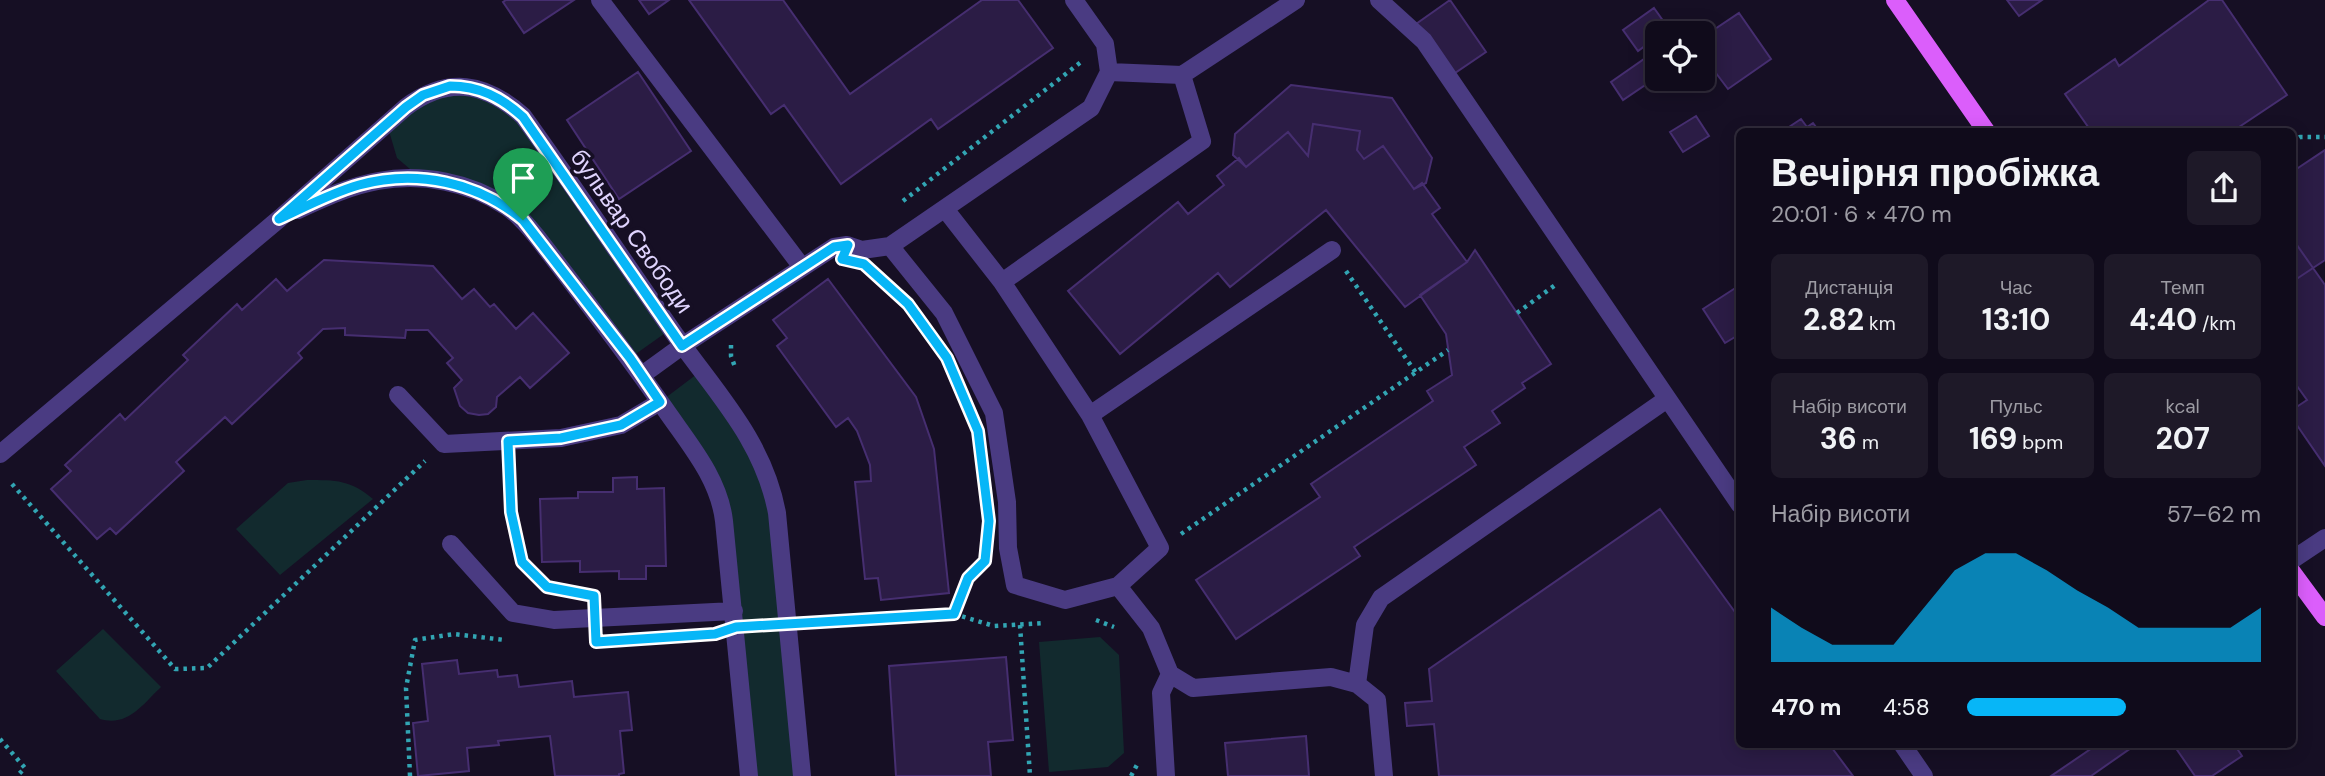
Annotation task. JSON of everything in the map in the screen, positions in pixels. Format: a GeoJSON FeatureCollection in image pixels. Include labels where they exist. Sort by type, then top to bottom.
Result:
{"type":"FeatureCollection","features":[{"type":"Feature","properties":{"kind":"main road"},"geometry":{"type":"LineString","coordinates":[[1895,0],[1984,128]]}},
{"type":"Feature","properties":{"kind":"main road"},"geometry":{"type":"LineString","coordinates":[[2296,577],[2325,617]]}},
{"type":"Feature","properties":{"kind":"street"},"geometry":{"type":"LineString","coordinates":[[600,0],[802,267]]}},
{"type":"Feature","properties":{"kind":"street"},"geometry":{"type":"LineString","coordinates":[[642,375],[834,247],[848,245],[862,250],[890,246],[1091,108],[1109,72],[1104,44],[1074,0]]}},
{"type":"Feature","properties":{"kind":"street"},"geometry":{"type":"LineString","coordinates":[[1109,72],[1182,75],[1296,0]]}},
{"type":"Feature","properties":{"kind":"street"},"geometry":{"type":"LineString","coordinates":[[1379,0],[1424,41],[1736,499]]}},
{"type":"Feature","properties":{"kind":"street"},"geometry":{"type":"LineString","coordinates":[[1002,282],[1202,141],[1182,75]]}},
{"type":"Feature","properties":{"kind":"street","name":"бульвар Свободи"},"geometry":{"type":"LineString","coordinates":[[0,454],[279,219],[390,119],[423,95],[450,86],[480,90],[506,102],[523,117],[682,346],[751,440],[767,473],[777,513],[802,776]]}},
{"type":"Feature","properties":{"kind":"street","name":"бульвар Свободи"},"geometry":{"type":"LineString","coordinates":[[279,219],[337,192],[380,180],[438,180],[484,195],[507,207],[523,220],[642,375],[708,472],[718,495],[723,512],[734,611],[749,776]]}},
{"type":"Feature","properties":{"kind":"street"},"geometry":{"type":"LineString","coordinates":[[890,246],[944,313],[994,413],[1007,502],[1007,548],[1015,585],[1065,600],[1118,586],[1160,548],[1090,415],[1002,282],[945,209]]}},
{"type":"Feature","properties":{"kind":"street"},"geometry":{"type":"LineString","coordinates":[[1090,415],[1332,250]]}},
{"type":"Feature","properties":{"kind":"street"},"geometry":{"type":"LineString","coordinates":[[398,396],[444,444],[561,438],[621,425],[660,402]]}},
{"type":"Feature","properties":{"kind":"street"},"geometry":{"type":"LineString","coordinates":[[1357,684],[1365,625],[1381,597],[1667,399]]}},
{"type":"Feature","properties":{"kind":"street"},"geometry":{"type":"LineString","coordinates":[[2296,557],[2325,538]]}},
{"type":"Feature","properties":{"kind":"street"},"geometry":{"type":"LineString","coordinates":[[451,544],[513,613],[554,620],[734,611]]}},
{"type":"Feature","properties":{"kind":"street"},"geometry":{"type":"LineString","coordinates":[[1118,586],[1152,628],[1170,674],[1193,688],[1331,677],[1357,684],[1377,700],[1384,776]]}},
{"type":"Feature","properties":{"kind":"street"},"geometry":{"type":"LineString","coordinates":[[1166,776],[1161,693],[1170,674]]}},
{"type":"Feature","properties":{"kind":"street"},"geometry":{"type":"LineString","coordinates":[[1905,748],[1924,776]]}},
{"type":"Feature","properties":{"kind":"path"},"geometry":{"type":"LineString","coordinates":[[902,202],[1104,44]]}},
{"type":"Feature","properties":{"kind":"path"},"geometry":{"type":"LineString","coordinates":[[2296,140],[2300,137],[2325,138]]}},
{"type":"Feature","properties":{"kind":"path"},"geometry":{"type":"LineString","coordinates":[[1332,250],[1416,373]]}},
{"type":"Feature","properties":{"kind":"path"},"geometry":{"type":"LineString","coordinates":[[1517,313],[1579,269]]}},
{"type":"Feature","properties":{"kind":"path"},"geometry":{"type":"LineString","coordinates":[[732,336],[731,356],[741,377]]}},
{"type":"Feature","properties":{"kind":"path"},"geometry":{"type":"LineString","coordinates":[[1160,548],[1448,350]]}},
{"type":"Feature","properties":{"kind":"path"},"geometry":{"type":"LineString","coordinates":[[508,441],[511,512],[522,562],[547,587],[570,592]]}},
{"type":"Feature","properties":{"kind":"path"},"geometry":{"type":"LineString","coordinates":[[12,484],[175,669],[207,668],[416,469]]}},
{"type":"Feature","properties":{"kind":"path"},"geometry":{"type":"LineString","coordinates":[[954,614],[968,578],[985,561]]}},
{"type":"Feature","properties":{"kind":"path"},"geometry":{"type":"LineString","coordinates":[[788,625],[954,614],[994,626],[1048,623]]}},
{"type":"Feature","properties":{"kind":"path"},"geometry":{"type":"LineString","coordinates":[[1084,621],[1096,620],[1116,628]]}},
{"type":"Feature","properties":{"kind":"path"},"geometry":{"type":"LineString","coordinates":[[1020,625],[1030,776]]}},
{"type":"Feature","properties":{"kind":"path"},"geometry":{"type":"LineString","coordinates":[[410,776],[406,688],[415,640],[454,634],[509,641]]}},
{"type":"Feature","properties":{"kind":"path"},"geometry":{"type":"LineString","coordinates":[[0,740],[25,768],[17,776]]}},
{"type":"Feature","properties":{"kind":"path"},"geometry":{"type":"LineString","coordinates":[[1131,776],[1143,754]]}},
{"type":"Feature","properties":{"kind":"green space"},"geometry":{"type":"Polygon","coordinates":[[[434,91],[506,102],[671,329],[630,358],[523,220],[410,169],[397,158],[389,131],[434,91]]]}},
{"type":"Feature","properties":{"kind":"green space"},"geometry":{"type":"Polygon","coordinates":[[[701,371],[767,473],[802,776],[749,776],[723,512],[660,402],[701,371]]]}},
{"type":"Feature","properties":{"kind":"green space"},"geometry":{"type":"Polygon","coordinates":[[[307,480],[343,482],[373,499],[280,575],[236,529],[288,483],[307,480]]]}},
{"type":"Feature","properties":{"kind":"green space"},"geometry":{"type":"Polygon","coordinates":[[[103,629],[161,687],[134,713],[119,720],[100,719],[56,671],[103,629]]]}},
{"type":"Feature","properties":{"kind":"green space"},"geometry":{"type":"Polygon","coordinates":[[[1100,637],[1119,655],[1124,753],[1108,767],[1049,772],[1039,642],[1100,637]]]}},
{"type":"Feature","properties":{"kind":"building"},"geometry":{"type":"Polygon","coordinates":[[[574,0],[524,33],[503,2],[574,0]]]}},
{"type":"Feature","properties":{"kind":"building"},"geometry":{"type":"Polygon","coordinates":[[[639,0],[669,0],[649,14],[639,0]]]}},
{"type":"Feature","properties":{"kind":"building"},"geometry":{"type":"Polygon","coordinates":[[[689,0],[783,0],[850,94],[982,0],[1018,0],[1053,48],[938,129],[931,119],[841,184],[784,105],[771,114],[689,0]]]}},
{"type":"Feature","properties":{"kind":"building"},"geometry":{"type":"Polygon","coordinates":[[[1450,0],[1486,52],[1452,75],[1416,24],[1450,0]]]}},
{"type":"Feature","properties":{"kind":"building"},"geometry":{"type":"Polygon","coordinates":[[[2007,0],[2042,0],[2019,16],[2007,0]]]}},
{"type":"Feature","properties":{"kind":"building"},"geometry":{"type":"Polygon","coordinates":[[[2209,0],[2222,0],[2287,95],[2238,128],[2089,128],[2065,94],[2115,59],[2119,66],[2209,0]]]}},
{"type":"Feature","properties":{"kind":"building"},"geometry":{"type":"Polygon","coordinates":[[[1654,8],[1663,21],[1645,21],[1645,46],[1638,51],[1623,30],[1654,8]]]}},
{"type":"Feature","properties":{"kind":"building"},"geometry":{"type":"Polygon","coordinates":[[[1739,13],[1771,59],[1728,89],[1715,72],[1715,29],[1739,13]]]}},
{"type":"Feature","properties":{"kind":"building"},"geometry":{"type":"Polygon","coordinates":[[[1645,58],[1645,85],[1623,100],[1611,82],[1645,58]]]}},
{"type":"Feature","properties":{"kind":"building"},"geometry":{"type":"Polygon","coordinates":[[[638,72],[691,151],[619,199],[567,120],[638,72]]]}},
{"type":"Feature","properties":{"kind":"building"},"geometry":{"type":"Polygon","coordinates":[[[1291,85],[1392,98],[1432,158],[1426,183],[1414,189],[1383,146],[1364,159],[1357,150],[1360,131],[1313,124],[1308,156],[1288,132],[1246,167],[1233,155],[1235,134],[1291,85]]]}},
{"type":"Feature","properties":{"kind":"building"},"geometry":{"type":"Polygon","coordinates":[[[1696,116],[1709,136],[1683,152],[1670,132],[1696,116]]]}},
{"type":"Feature","properties":{"kind":"building"},"geometry":{"type":"Polygon","coordinates":[[[1801,119],[1807,127],[1813,123],[1817,128],[1788,128],[1801,119]]]}},
{"type":"Feature","properties":{"kind":"building"},"geometry":{"type":"Polygon","coordinates":[[[1313,124],[1360,131],[1357,150],[1364,159],[1383,146],[1414,189],[1422,183],[1440,208],[1432,214],[1467,262],[1405,307],[1326,210],[1230,287],[1218,273],[1120,354],[1068,291],[1178,202],[1188,214],[1224,185],[1217,176],[1239,158],[1246,167],[1288,132],[1308,156],[1313,124]]]}},
{"type":"Feature","properties":{"kind":"building"},"geometry":{"type":"Polygon","coordinates":[[[2325,150],[2325,260],[2313,268],[2296,244],[2296,169],[2325,150]]]}},
{"type":"Feature","properties":{"kind":"building"},"geometry":{"type":"Polygon","coordinates":[[[2296,244],[2313,268],[2296,279],[2296,244]]]}},
{"type":"Feature","properties":{"kind":"building"},"geometry":{"type":"Polygon","coordinates":[[[1475,250],[1551,364],[1522,383],[1525,388],[1492,411],[1500,423],[1464,447],[1476,465],[1354,547],[1360,556],[1236,639],[1196,580],[1320,497],[1311,484],[1433,401],[1427,391],[1452,375],[1446,334],[1420,295],[1467,262],[1475,250]]]}},
{"type":"Feature","properties":{"kind":"building"},"geometry":{"type":"Polygon","coordinates":[[[324,260],[433,266],[462,299],[474,289],[490,307],[494,304],[516,329],[533,313],[569,353],[530,388],[520,377],[497,397],[496,407],[488,414],[479,415],[468,413],[460,406],[454,388],[462,380],[447,363],[453,358],[428,330],[406,330],[405,338],[345,335],[345,328],[323,329],[298,353],[302,358],[232,424],[225,417],[176,462],[184,471],[116,534],[110,528],[97,539],[51,489],[71,471],[65,465],[120,414],[125,420],[188,360],[183,355],[237,304],[242,310],[276,279],[287,291],[324,260]]]}},
{"type":"Feature","properties":{"kind":"building"},"geometry":{"type":"Polygon","coordinates":[[[2313,268],[2325,285],[2325,466],[2296,424],[2296,407],[2307,400],[2296,385],[2296,279],[2313,268]]]}},
{"type":"Feature","properties":{"kind":"building"},"geometry":{"type":"Polygon","coordinates":[[[828,279],[916,397],[934,449],[949,593],[881,600],[878,578],[865,579],[855,482],[871,481],[870,465],[857,431],[848,418],[836,427],[777,346],[787,338],[773,320],[828,279]]]}},
{"type":"Feature","properties":{"kind":"building"},"geometry":{"type":"Polygon","coordinates":[[[1736,288],[1736,336],[1725,343],[1703,309],[1736,288]]]}},
{"type":"Feature","properties":{"kind":"building"},"geometry":{"type":"Polygon","coordinates":[[[637,477],[637,489],[664,488],[666,566],[646,566],[646,579],[619,579],[619,571],[580,572],[580,561],[542,562],[540,499],[578,498],[578,492],[613,492],[613,478],[637,477]]]}},
{"type":"Feature","properties":{"kind":"building"},"geometry":{"type":"Polygon","coordinates":[[[1660,509],[1736,614],[1736,748],[1832,748],[1853,776],[1439,776],[1434,724],[1407,726],[1405,703],[1432,701],[1429,669],[1660,509]]]}},
{"type":"Feature","properties":{"kind":"building"},"geometry":{"type":"Polygon","coordinates":[[[1006,657],[1013,740],[988,742],[991,776],[896,776],[889,666],[1006,657]]]}},
{"type":"Feature","properties":{"kind":"building"},"geometry":{"type":"Polygon","coordinates":[[[457,660],[459,674],[497,670],[498,677],[517,675],[519,687],[572,681],[574,697],[628,692],[632,730],[620,731],[624,773],[619,776],[555,776],[550,736],[498,741],[499,745],[467,748],[469,771],[418,776],[413,723],[428,721],[422,664],[457,660]]]}},
{"type":"Feature","properties":{"kind":"building"},"geometry":{"type":"Polygon","coordinates":[[[1306,736],[1309,776],[1228,776],[1225,743],[1306,736]]]}},
{"type":"Feature","properties":{"kind":"building"},"geometry":{"type":"Polygon","coordinates":[[[2092,748],[2131,748],[2091,776],[2051,776],[2092,748]]]}},
{"type":"Feature","properties":{"kind":"building"},"geometry":{"type":"Polygon","coordinates":[[[2176,748],[2237,748],[2242,756],[2212,776],[2195,776],[2176,748]]]}},
{"type":"Feature","properties":{"kind":"route"},"geometry":{"type":"LineString","coordinates":[[459,86],[490,94],[506,102],[523,117],[682,346],[834,247],[848,245],[842,259],[864,264],[908,304],[947,358],[978,431],[989,521],[985,561],[968,578],[954,614],[736,627],[715,634],[596,642],[594,596],[547,587],[522,562],[511,512],[508,441],[561,438],[621,425],[660,402],[630,358],[523,220],[507,207],[461,186],[438,180],[402,179],[380,180],[337,192],[279,219],[390,119],[414,101],[433,91],[459,86]]}}]}
